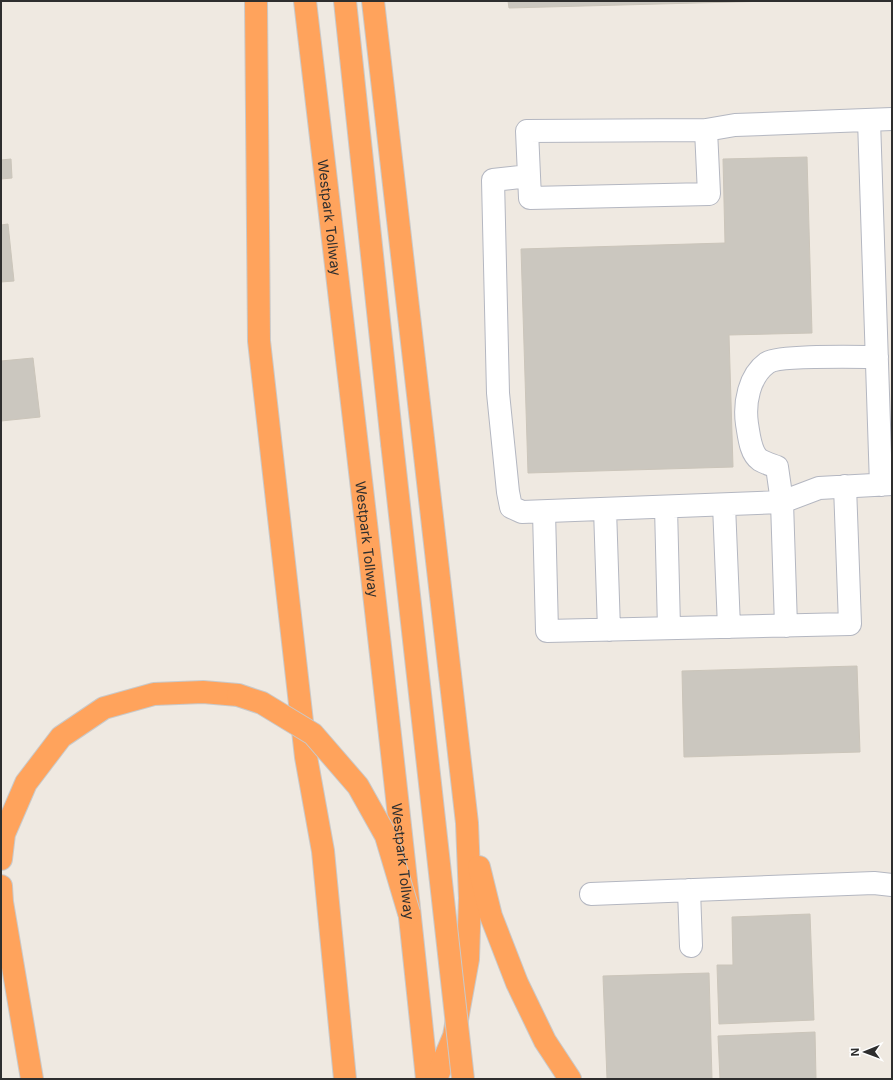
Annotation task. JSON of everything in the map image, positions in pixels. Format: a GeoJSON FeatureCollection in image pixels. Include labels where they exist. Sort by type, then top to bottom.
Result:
{"type":"FeatureCollection","features":[{"type":"Feature","properties":{"kind":"highway"},"geometry":{"type":"LineString","coordinates":[[256,1],[259,341],[306,757],[323,851],[345,1079]]}},
{"type":"Feature","properties":{"kind":"highway","name":"Westpark Tollway"},"geometry":{"type":"LineString","coordinates":[[305,1],[358,449],[427,1079]]}},
{"type":"Feature","properties":{"kind":"highway"},"geometry":{"type":"LineString","coordinates":[[345,1],[392,443],[463,1079]]}},
{"type":"Feature","properties":{"kind":"highway"},"geometry":{"type":"LineString","coordinates":[[373,1],[468,823],[470,898],[468,959],[454,1036],[436,1079]]}},
{"type":"Feature","properties":{"kind":"highway"},"geometry":{"type":"LineString","coordinates":[[1,859],[4,834],[26,783],[61,737],[104,708],[154,694],[203,692],[238,695],[262,703],[313,734],[358,786],[386,836],[410,913]]}},
{"type":"Feature","properties":{"kind":"highway"},"geometry":{"type":"LineString","coordinates":[[468,823],[491,916],[517,983],[546,1041],[570,1079]]}},
{"type":"Feature","properties":{"kind":"highway"},"geometry":{"type":"LineString","coordinates":[[1,886],[2,902],[32,1079]]}},
{"type":"Feature","properties":{"kind":"lane"},"geometry":{"type":"LineString","coordinates":[[706,130],[709,194],[530,198],[526,131],[706,130],[735,125],[892,119]]}},
{"type":"Feature","properties":{"kind":"lane"},"geometry":{"type":"LineString","coordinates":[[529,176],[493,180],[498,393],[508,492],[511,507],[522,512],[544,512],[782,502],[819,488],[886,485],[877,357],[869,120]]}},
{"type":"Feature","properties":{"kind":"lane"},"geometry":{"type":"LineString","coordinates":[[786,626],[782,502],[777,467],[759,459],[750,444],[747,420],[747,395],[756,374],[768,362],[784,358],[877,357]]}},
{"type":"Feature","properties":{"kind":"lane"},"geometry":{"type":"LineString","coordinates":[[544,512],[547,631],[850,624],[846,486]]}},
{"type":"Feature","properties":{"kind":"lane"},"geometry":{"type":"LineString","coordinates":[[724,504],[729,627]]}},
{"type":"Feature","properties":{"kind":"lane"},"geometry":{"type":"LineString","coordinates":[[666,507],[669,628]]}},
{"type":"Feature","properties":{"kind":"lane"},"geometry":{"type":"LineString","coordinates":[[605,509],[609,630]]}},
{"type":"Feature","properties":{"kind":"lane"},"geometry":{"type":"LineString","coordinates":[[591,894],[874,883],[892,885]]}},
{"type":"Feature","properties":{"kind":"lane"},"geometry":{"type":"LineString","coordinates":[[689,890],[691,946]]}},
{"type":"Feature","properties":{"kind":"building"},"geometry":{"type":"Polygon","coordinates":[[[508,1],[771,1],[509,8],[508,1]]]}},
{"type":"Feature","properties":{"kind":"building"},"geometry":{"type":"Polygon","coordinates":[[[807,157],[812,333],[729,335],[733,467],[528,473],[521,249],[725,243],[723,159],[807,157]]]}},
{"type":"Feature","properties":{"kind":"building"},"geometry":{"type":"Polygon","coordinates":[[[11,159],[12,178],[1,179],[1,160],[11,159]]]}},
{"type":"Feature","properties":{"kind":"building"},"geometry":{"type":"Polygon","coordinates":[[[8,224],[14,281],[1,282],[1,225],[8,224]]]}},
{"type":"Feature","properties":{"kind":"building"},"geometry":{"type":"Polygon","coordinates":[[[33,358],[40,417],[1,421],[1,361],[33,358]]]}},
{"type":"Feature","properties":{"kind":"building"},"geometry":{"type":"Polygon","coordinates":[[[857,666],[860,752],[684,757],[682,671],[857,666]]]}},
{"type":"Feature","properties":{"kind":"building"},"geometry":{"type":"Polygon","coordinates":[[[810,914],[814,1020],[719,1024],[717,965],[733,965],[732,917],[810,914]]]}},
{"type":"Feature","properties":{"kind":"building"},"geometry":{"type":"Polygon","coordinates":[[[709,973],[712,1079],[607,1079],[603,976],[709,973]]]}},
{"type":"Feature","properties":{"kind":"building"},"geometry":{"type":"Polygon","coordinates":[[[815,1032],[816,1079],[720,1079],[718,1036],[815,1032]]]}}]}
